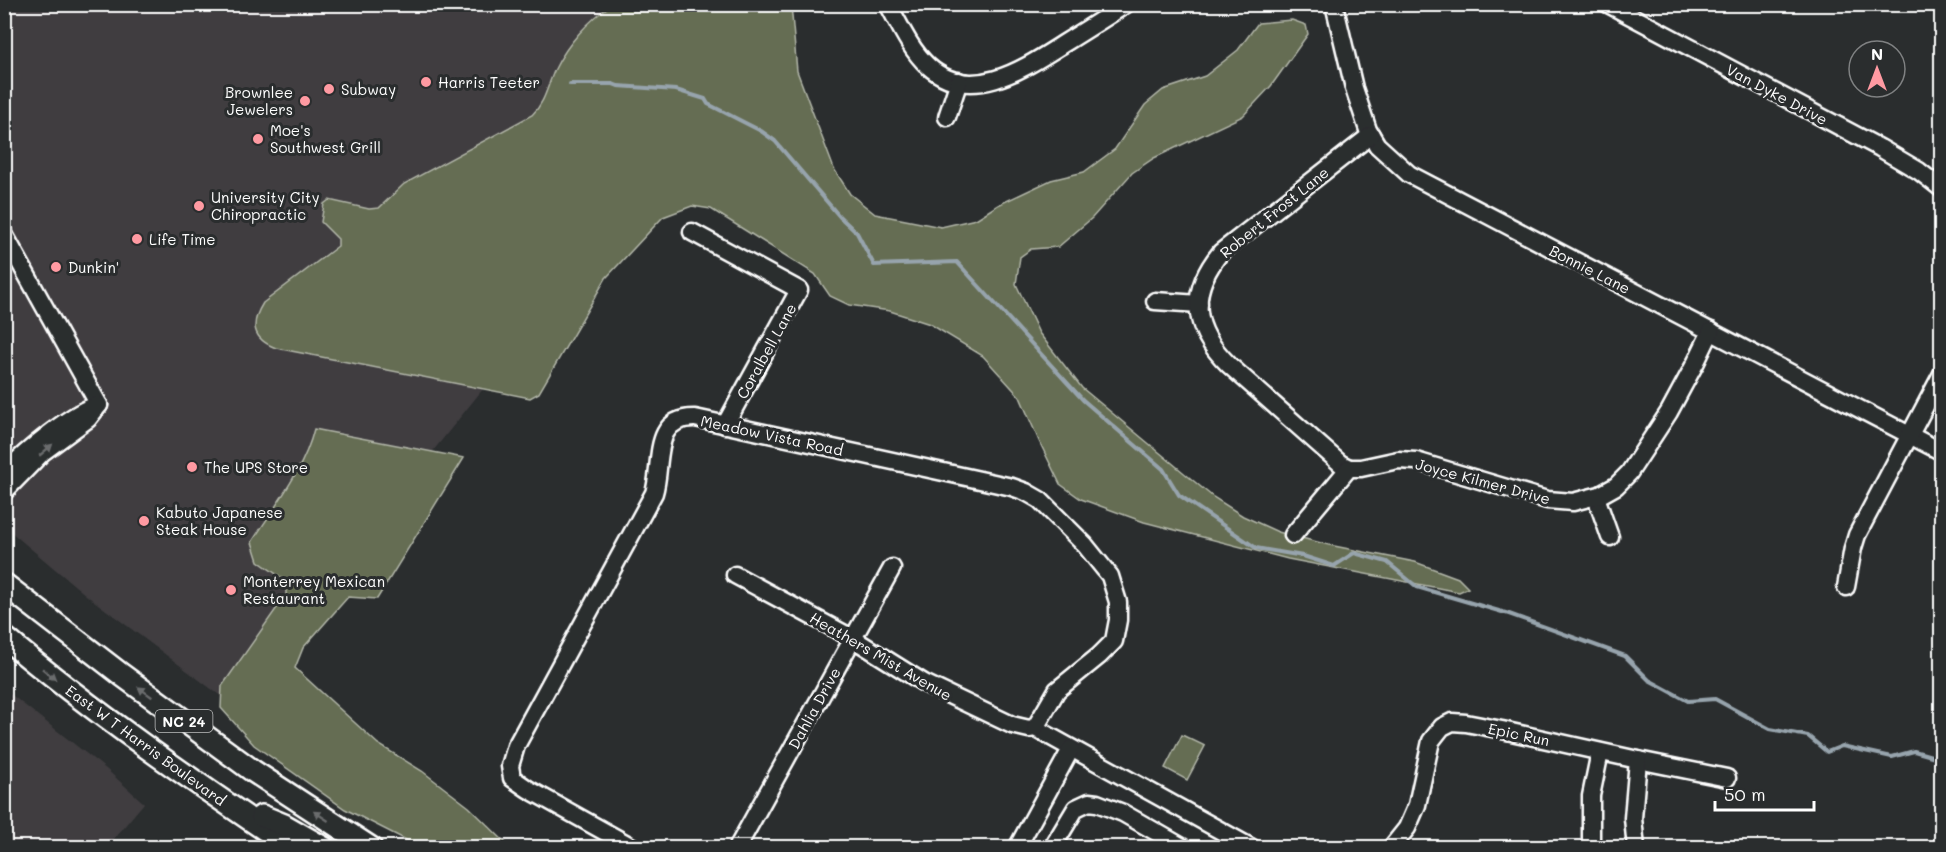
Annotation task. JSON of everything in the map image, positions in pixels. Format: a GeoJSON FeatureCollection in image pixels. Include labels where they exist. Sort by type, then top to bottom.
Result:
{"type":"FeatureCollection","features":[{"type":"Feature","properties":{"kind":"main road","name":"NC 24"},"geometry":{"type":"LineString","coordinates":[[4,584],[122,675],[253,771],[371,848]]}},
{"type":"Feature","properties":{"kind":"main road"},"geometry":{"type":"LineString","coordinates":[[4,601],[73,653],[122,675]]}},
{"type":"Feature","properties":{"kind":"main road","name":"East W T Harris Boulevard"},"geometry":{"type":"LineString","coordinates":[[4,637],[52,677],[291,848]]}},
{"type":"Feature","properties":{"kind":"main road"},"geometry":{"type":"LineString","coordinates":[[214,795],[284,825],[324,848]]}},
{"type":"Feature","properties":{"kind":"street"},"geometry":{"type":"LineString","coordinates":[[888,4],[917,54],[930,68],[959,81],[973,83],[1007,77],[1029,66],[1126,4]]}},
{"type":"Feature","properties":{"kind":"street","name":"Bonnie Lane"},"geometry":{"type":"LineString","coordinates":[[1334,4],[1354,88],[1371,135],[1377,145],[1409,174],[1941,452]]}},
{"type":"Feature","properties":{"kind":"street","name":"Van Dyke Drive"},"geometry":{"type":"LineString","coordinates":[[1608,4],[1881,148],[1919,171],[1941,189]]}},
{"type":"Feature","properties":{"kind":"street"},"geometry":{"type":"LineString","coordinates":[[947,117],[959,81]]}},
{"type":"Feature","properties":{"kind":"street","name":"Robert Frost Lane"},"geometry":{"type":"LineString","coordinates":[[1349,468],[1341,464],[1218,355],[1204,333],[1199,304],[1200,289],[1205,273],[1221,252],[1371,135]]}},
{"type":"Feature","properties":{"kind":"street","name":"Coralbell Lane"},"geometry":{"type":"LineString","coordinates":[[692,232],[799,290],[725,425]]}},
{"type":"Feature","properties":{"kind":"street"},"geometry":{"type":"LineString","coordinates":[[4,234],[99,405]]}},
{"type":"Feature","properties":{"kind":"street"},"geometry":{"type":"LineString","coordinates":[[1155,301],[1199,304]]}},
{"type":"Feature","properties":{"kind":"street","name":"Joyce Kilmer Drive"},"geometry":{"type":"LineString","coordinates":[[1349,468],[1361,468],[1398,460],[1416,461],[1547,500],[1573,502],[1596,497],[1616,486],[1629,473],[1669,412],[1711,331]]}},
{"type":"Feature","properties":{"kind":"street"},"geometry":{"type":"LineString","coordinates":[[1846,587],[1857,536],[1941,374]]}},
{"type":"Feature","properties":{"kind":"street"},"geometry":{"type":"LineString","coordinates":[[4,473],[22,455],[84,410],[99,405]]}},
{"type":"Feature","properties":{"kind":"street"},"geometry":{"type":"LineString","coordinates":[[4,492],[43,452],[88,420],[99,405]]}},
{"type":"Feature","properties":{"kind":"street","name":"Meadow Vista Road"},"geometry":{"type":"LineString","coordinates":[[634,848],[606,841],[512,778],[510,766],[514,749],[654,493],[665,432],[678,420],[686,418],[725,425],[1026,492],[1040,500],[1085,545],[1110,576],[1116,590],[1118,620],[1114,641],[1057,690],[1035,728]]}},
{"type":"Feature","properties":{"kind":"street"},"geometry":{"type":"LineString","coordinates":[[1293,535],[1349,468]]}},
{"type":"Feature","properties":{"kind":"street"},"geometry":{"type":"LineString","coordinates":[[1596,497],[1610,537]]}},
{"type":"Feature","properties":{"kind":"street","name":"Dahlia Drive"},"geometry":{"type":"LineString","coordinates":[[737,848],[892,568]]}},
{"type":"Feature","properties":{"kind":"street","name":"Heathers Mist Avenue"},"geometry":{"type":"LineString","coordinates":[[735,575],[852,638],[924,683],[1011,725],[1035,728],[1252,848]]}},
{"type":"Feature","properties":{"kind":"street","name":"Epic Run"},"geometry":{"type":"LineString","coordinates":[[1391,848],[1407,828],[1413,813],[1431,741],[1442,727],[1452,722],[1466,723],[1727,778]]}},
{"type":"Feature","properties":{"kind":"street"},"geometry":{"type":"LineString","coordinates":[[1017,848],[1071,749]]}},
{"type":"Feature","properties":{"kind":"street"},"geometry":{"type":"LineString","coordinates":[[1591,848],[1591,796],[1600,752]]}},
{"type":"Feature","properties":{"kind":"street"},"geometry":{"type":"LineString","coordinates":[[1636,848],[1634,818],[1638,760]]}},
{"type":"Feature","properties":{"kind":"street"},"geometry":{"type":"LineString","coordinates":[[1052,848],[1076,808],[1089,802],[1123,813],[1185,848]]}},
{"type":"Feature","properties":{"kind":"shaded area"},"geometry":{"type":"Polygon","coordinates":[[[4,5],[773,5],[756,50],[230,703],[86,595],[5,527],[4,5]]]}},
{"type":"Feature","properties":{"kind":"shaded area"},"geometry":{"type":"Polygon","coordinates":[[[4,689],[106,769],[144,803],[107,847],[5,847],[4,689]]]}},
{"type":"Feature","properties":{"kind":"green space"},"geometry":{"type":"Polygon","coordinates":[[[611,5],[791,5],[797,71],[834,169],[850,194],[875,214],[941,227],[976,219],[998,205],[1051,180],[1084,172],[1115,149],[1145,105],[1163,90],[1205,76],[1238,50],[1258,23],[1292,20],[1306,25],[1308,34],[1271,86],[1243,116],[1154,158],[1132,173],[1092,218],[1058,247],[1031,249],[1020,257],[1016,284],[1039,333],[1082,388],[1213,497],[1243,516],[1278,532],[1415,562],[1458,578],[1468,588],[1459,592],[1288,559],[1144,522],[1081,499],[1060,484],[1020,397],[983,356],[930,324],[890,311],[849,305],[830,296],[815,274],[711,209],[692,206],[663,217],[606,278],[539,393],[530,398],[276,348],[262,340],[255,324],[263,303],[338,246],[338,239],[321,222],[324,204],[329,200],[369,209],[379,208],[404,184],[532,115],[537,110],[555,69],[572,42],[587,25],[611,5]]]}},
{"type":"Feature","properties":{"kind":"green space"},"geometry":{"type":"Polygon","coordinates":[[[314,429],[464,458],[377,599],[348,597],[303,648],[295,668],[378,744],[422,771],[469,807],[510,847],[420,847],[345,809],[254,745],[221,708],[222,686],[286,595],[286,581],[258,561],[252,542],[296,474],[314,429]]]}},
{"type":"Feature","properties":{"kind":"green space"},"geometry":{"type":"Polygon","coordinates":[[[1182,735],[1205,746],[1187,780],[1165,768],[1182,735]]]}},
{"type":"Feature","properties":{"kind":"waterway"},"geometry":{"type":"LineString","coordinates":[[570,84],[613,84],[676,90],[705,99],[708,104],[761,131],[775,141],[840,217],[857,233],[874,265],[957,262],[1083,400],[1163,469],[1179,495],[1256,548],[1303,556],[1334,566],[1354,553],[1387,562],[1417,587],[1509,614],[1625,656],[1649,680],[1688,701],[1715,699],[1770,729],[1808,736],[1827,752],[1842,746],[1892,757],[1914,751],[1942,759]]}},
{"type":"Feature","properties":{"kind":"place","name":"Harris Teeter"},"geometry":{"type":"Point","coordinates":[426,82]}},
{"type":"Feature","properties":{"kind":"place","name":"Subway"},"geometry":{"type":"Point","coordinates":[329,89]}},
{"type":"Feature","properties":{"kind":"place","name":"Brownlee Jewelers"},"geometry":{"type":"Point","coordinates":[305,101]}},
{"type":"Feature","properties":{"kind":"place","name":"Moe's Southwest Grill"},"geometry":{"type":"Point","coordinates":[258,139]}},
{"type":"Feature","properties":{"kind":"place","name":"University City Chiropractic"},"geometry":{"type":"Point","coordinates":[199,206]}},
{"type":"Feature","properties":{"kind":"place","name":"Life Time"},"geometry":{"type":"Point","coordinates":[137,239]}},
{"type":"Feature","properties":{"kind":"place","name":"Dunkin'"},"geometry":{"type":"Point","coordinates":[56,267]}},
{"type":"Feature","properties":{"kind":"place","name":"The UPS Store"},"geometry":{"type":"Point","coordinates":[192,467]}},
{"type":"Feature","properties":{"kind":"place","name":"Kabuto Japanese Steak House"},"geometry":{"type":"Point","coordinates":[144,521]}},
{"type":"Feature","properties":{"kind":"place","name":"Monterrey Mexican Restaurant"},"geometry":{"type":"Point","coordinates":[231,590]}}]}
